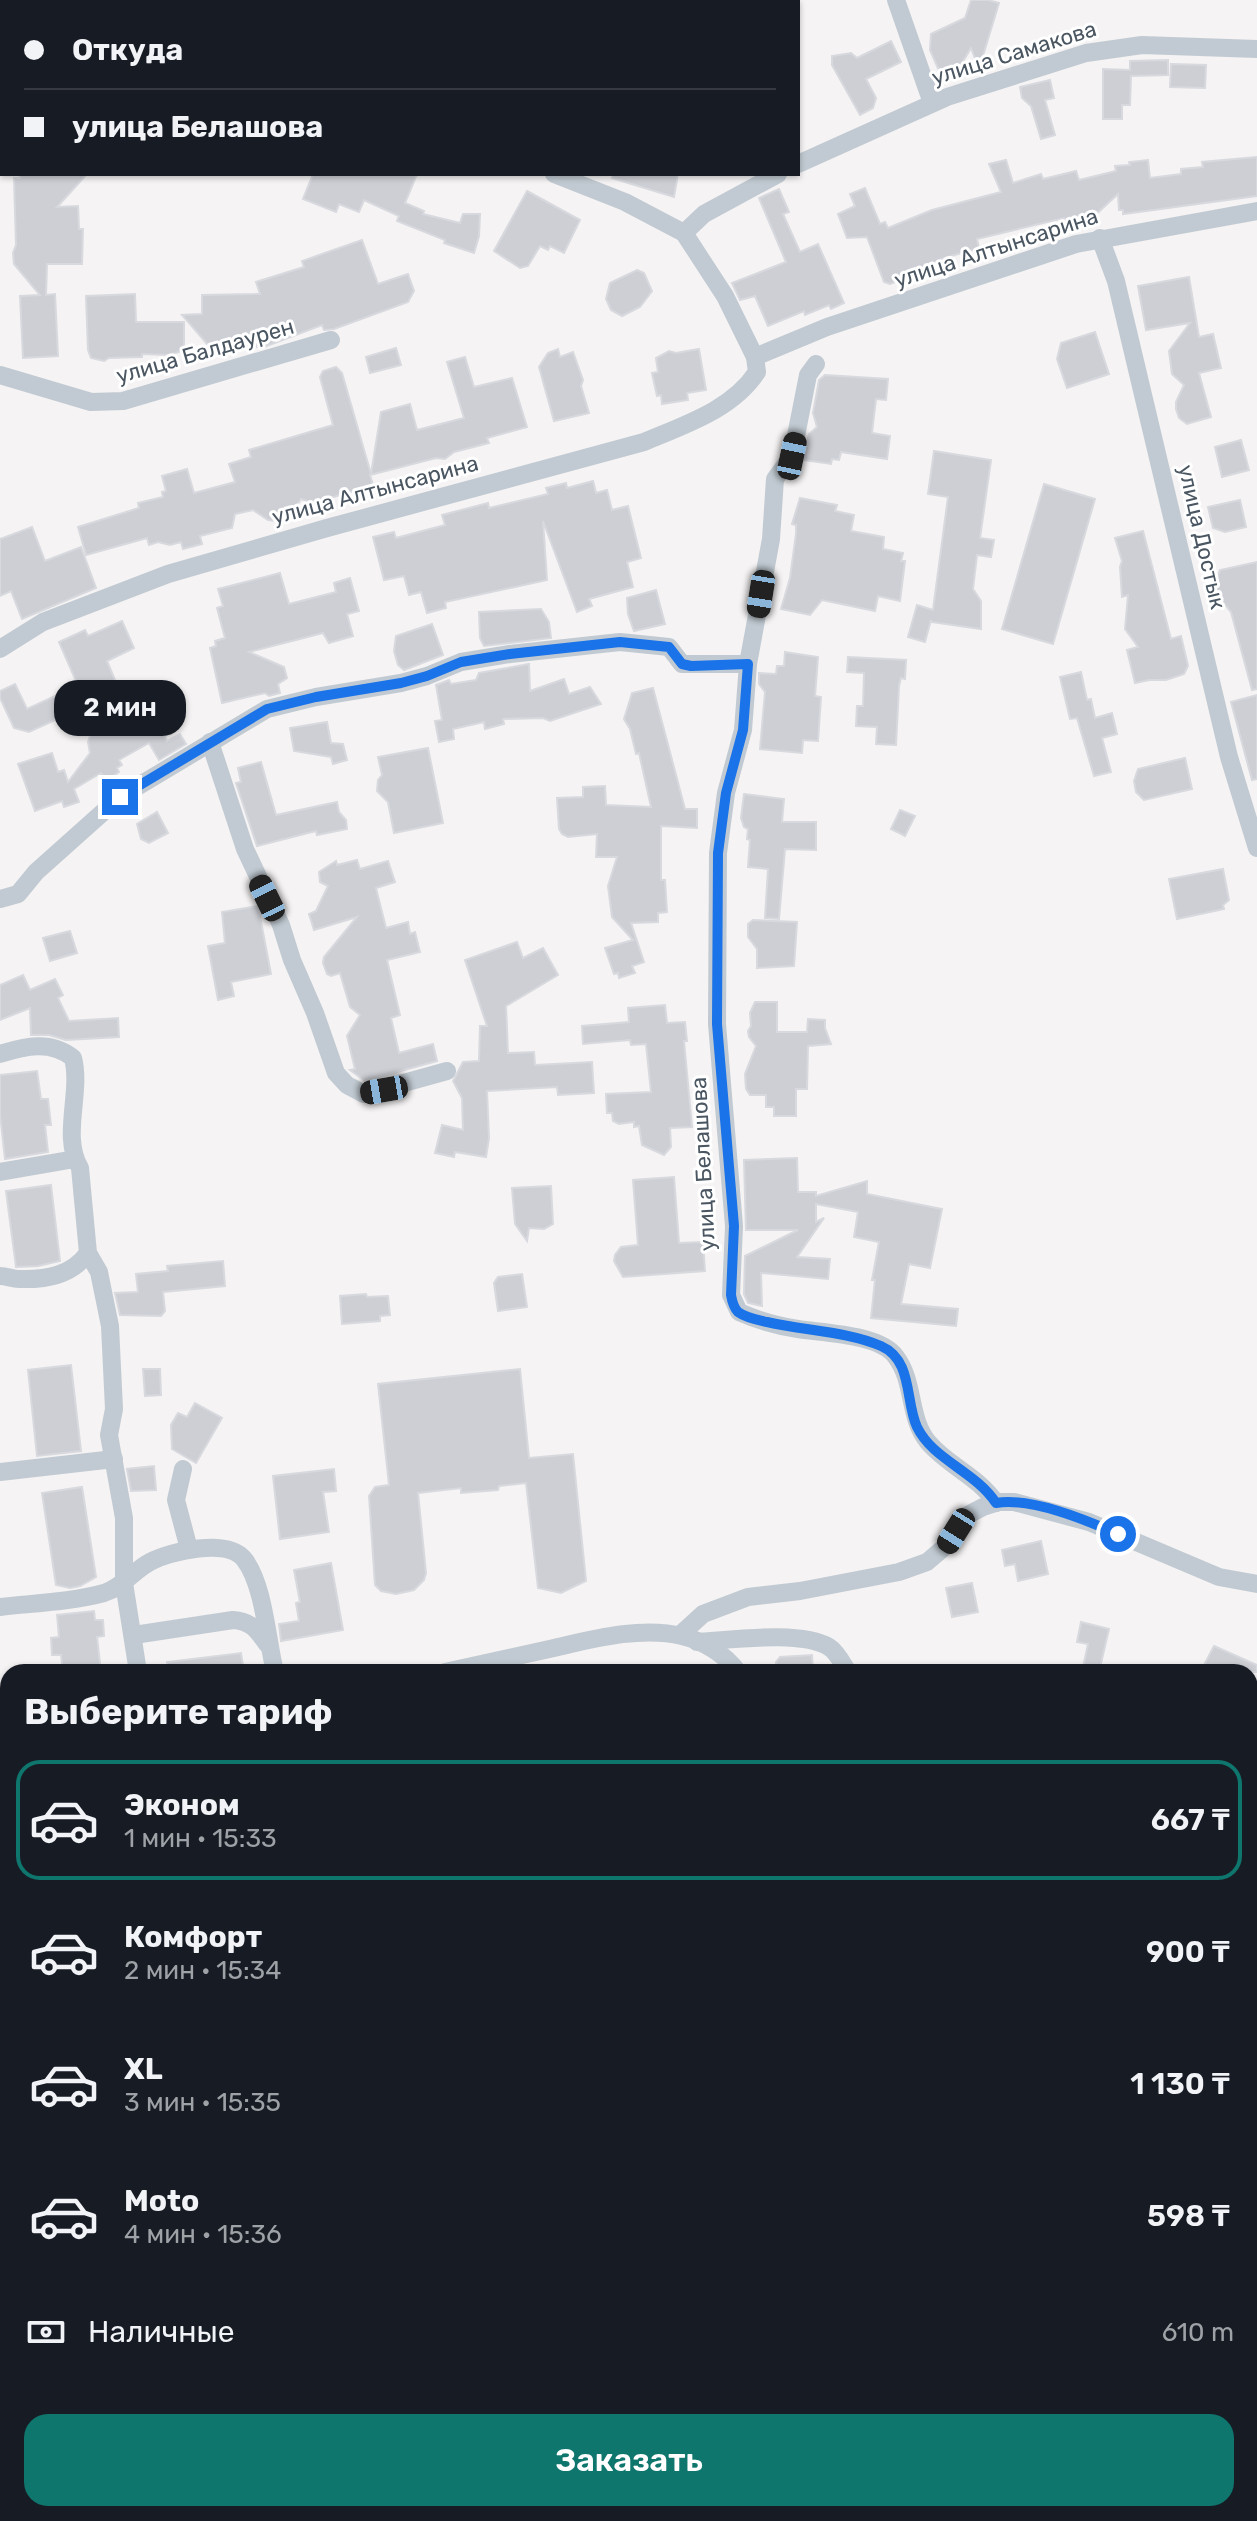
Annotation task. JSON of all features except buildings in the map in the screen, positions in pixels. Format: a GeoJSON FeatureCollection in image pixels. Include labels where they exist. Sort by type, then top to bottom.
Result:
{"type":"FeatureCollection","features":[{"type":"Feature","properties":{"kind":"street"},"geometry":{"type":"LineString","coordinates":[[896,0],[932,103]]}},
{"type":"Feature","properties":{"kind":"street","name":"улица Самакова"},"geometry":{"type":"LineString","coordinates":[[800,163],[932,103],[991,81],[1086,53],[1115,47],[1154,46],[1257,49]]}},
{"type":"Feature","properties":{"kind":"street"},"geometry":{"type":"LineString","coordinates":[[559,176],[625,202],[684,233],[725,296],[756,364]]}},
{"type":"Feature","properties":{"kind":"street"},"geometry":{"type":"LineString","coordinates":[[684,233],[704,214],[774,176]]}},
{"type":"Feature","properties":{"kind":"street","name":"улица Алтынсарина"},"geometry":{"type":"LineString","coordinates":[[0,649],[43,622],[168,574],[644,442],[716,408],[739,393],[756,364],[827,327],[1100,238],[1257,211]]}},
{"type":"Feature","properties":{"kind":"street","name":"улица Достык"},"geometry":{"type":"LineString","coordinates":[[1100,238],[1116,281],[1229,757],[1257,848]]}},
{"type":"Feature","properties":{"kind":"street","name":"улица Балдаурен"},"geometry":{"type":"LineString","coordinates":[[0,375],[91,402],[123,401],[331,340]]}},
{"type":"Feature","properties":{"kind":"street","name":"улица Белашова"},"geometry":{"type":"LineString","coordinates":[[816,364],[808,375],[792,456],[775,479],[776,502],[748,664],[743,730],[726,793],[718,853],[717,1024],[734,1226],[731,1295],[739,1312],[753,1318],[796,1329],[862,1339],[884,1347],[896,1356],[910,1392],[916,1426],[929,1444],[976,1479],[996,1503]]}},
{"type":"Feature","properties":{"kind":"street"},"geometry":{"type":"LineString","coordinates":[[0,899],[18,894],[36,872],[120,797],[267,709],[316,697],[401,683],[461,662],[620,642],[669,647],[682,664],[691,666],[748,664]]}},
{"type":"Feature","properties":{"kind":"street"},"geometry":{"type":"LineString","coordinates":[[210,742],[245,849],[281,925],[339,1079],[364,1094],[447,1071]]}},
{"type":"Feature","properties":{"kind":"street"},"geometry":{"type":"LineString","coordinates":[[0,1054],[20,1048],[49,1046],[73,1058],[78,1081],[72,1133],[75,1159],[80,1168],[88,1253],[99,1272],[110,1326],[114,1409],[109,1435],[124,1518],[124,1583],[137,1664]]}},
{"type":"Feature","properties":{"kind":"street"},"geometry":{"type":"LineString","coordinates":[[0,1172],[75,1159]]}},
{"type":"Feature","properties":{"kind":"street"},"geometry":{"type":"LineString","coordinates":[[0,1276],[17,1279],[68,1273],[88,1253]]}},
{"type":"Feature","properties":{"kind":"street"},"geometry":{"type":"LineString","coordinates":[[0,1472],[114,1459]]}},
{"type":"Feature","properties":{"kind":"street"},"geometry":{"type":"LineString","coordinates":[[183,1469],[176,1500],[189,1549]]}},
{"type":"Feature","properties":{"kind":"street"},"geometry":{"type":"LineString","coordinates":[[688,1638],[703,1614],[748,1597],[800,1591],[899,1572],[927,1562],[947,1545],[964,1517],[996,1503],[1014,1502],[1089,1522],[1219,1577],[1257,1584]]}},
{"type":"Feature","properties":{"kind":"street"},"geometry":{"type":"LineString","coordinates":[[0,1607],[107,1592],[150,1562],[189,1549],[225,1549],[243,1557],[256,1585],[273,1664]]}},
{"type":"Feature","properties":{"kind":"street"},"geometry":{"type":"LineString","coordinates":[[134,1635],[233,1620],[255,1627],[268,1645]]}},
{"type":"Feature","properties":{"kind":"street"},"geometry":{"type":"LineString","coordinates":[[481,1664],[612,1635],[817,1641],[832,1649],[842,1664]]}},
{"type":"Feature","properties":{"kind":"street"},"geometry":{"type":"LineString","coordinates":[[688,1638],[730,1664]]}},
{"type":"Feature","properties":{"kind":"route"},"geometry":{"type":"LineString","coordinates":[[120,797],[267,709],[316,697],[401,683],[461,662],[620,642],[669,647],[682,664],[691,666],[748,664],[743,730],[726,793],[718,853],[717,1024],[734,1226],[733,1304],[739,1312],[753,1318],[796,1329],[862,1339],[884,1347],[896,1356],[903,1373],[916,1426],[929,1444],[976,1479],[996,1503],[1014,1502],[1048,1510],[1118,1534]]}}]}
